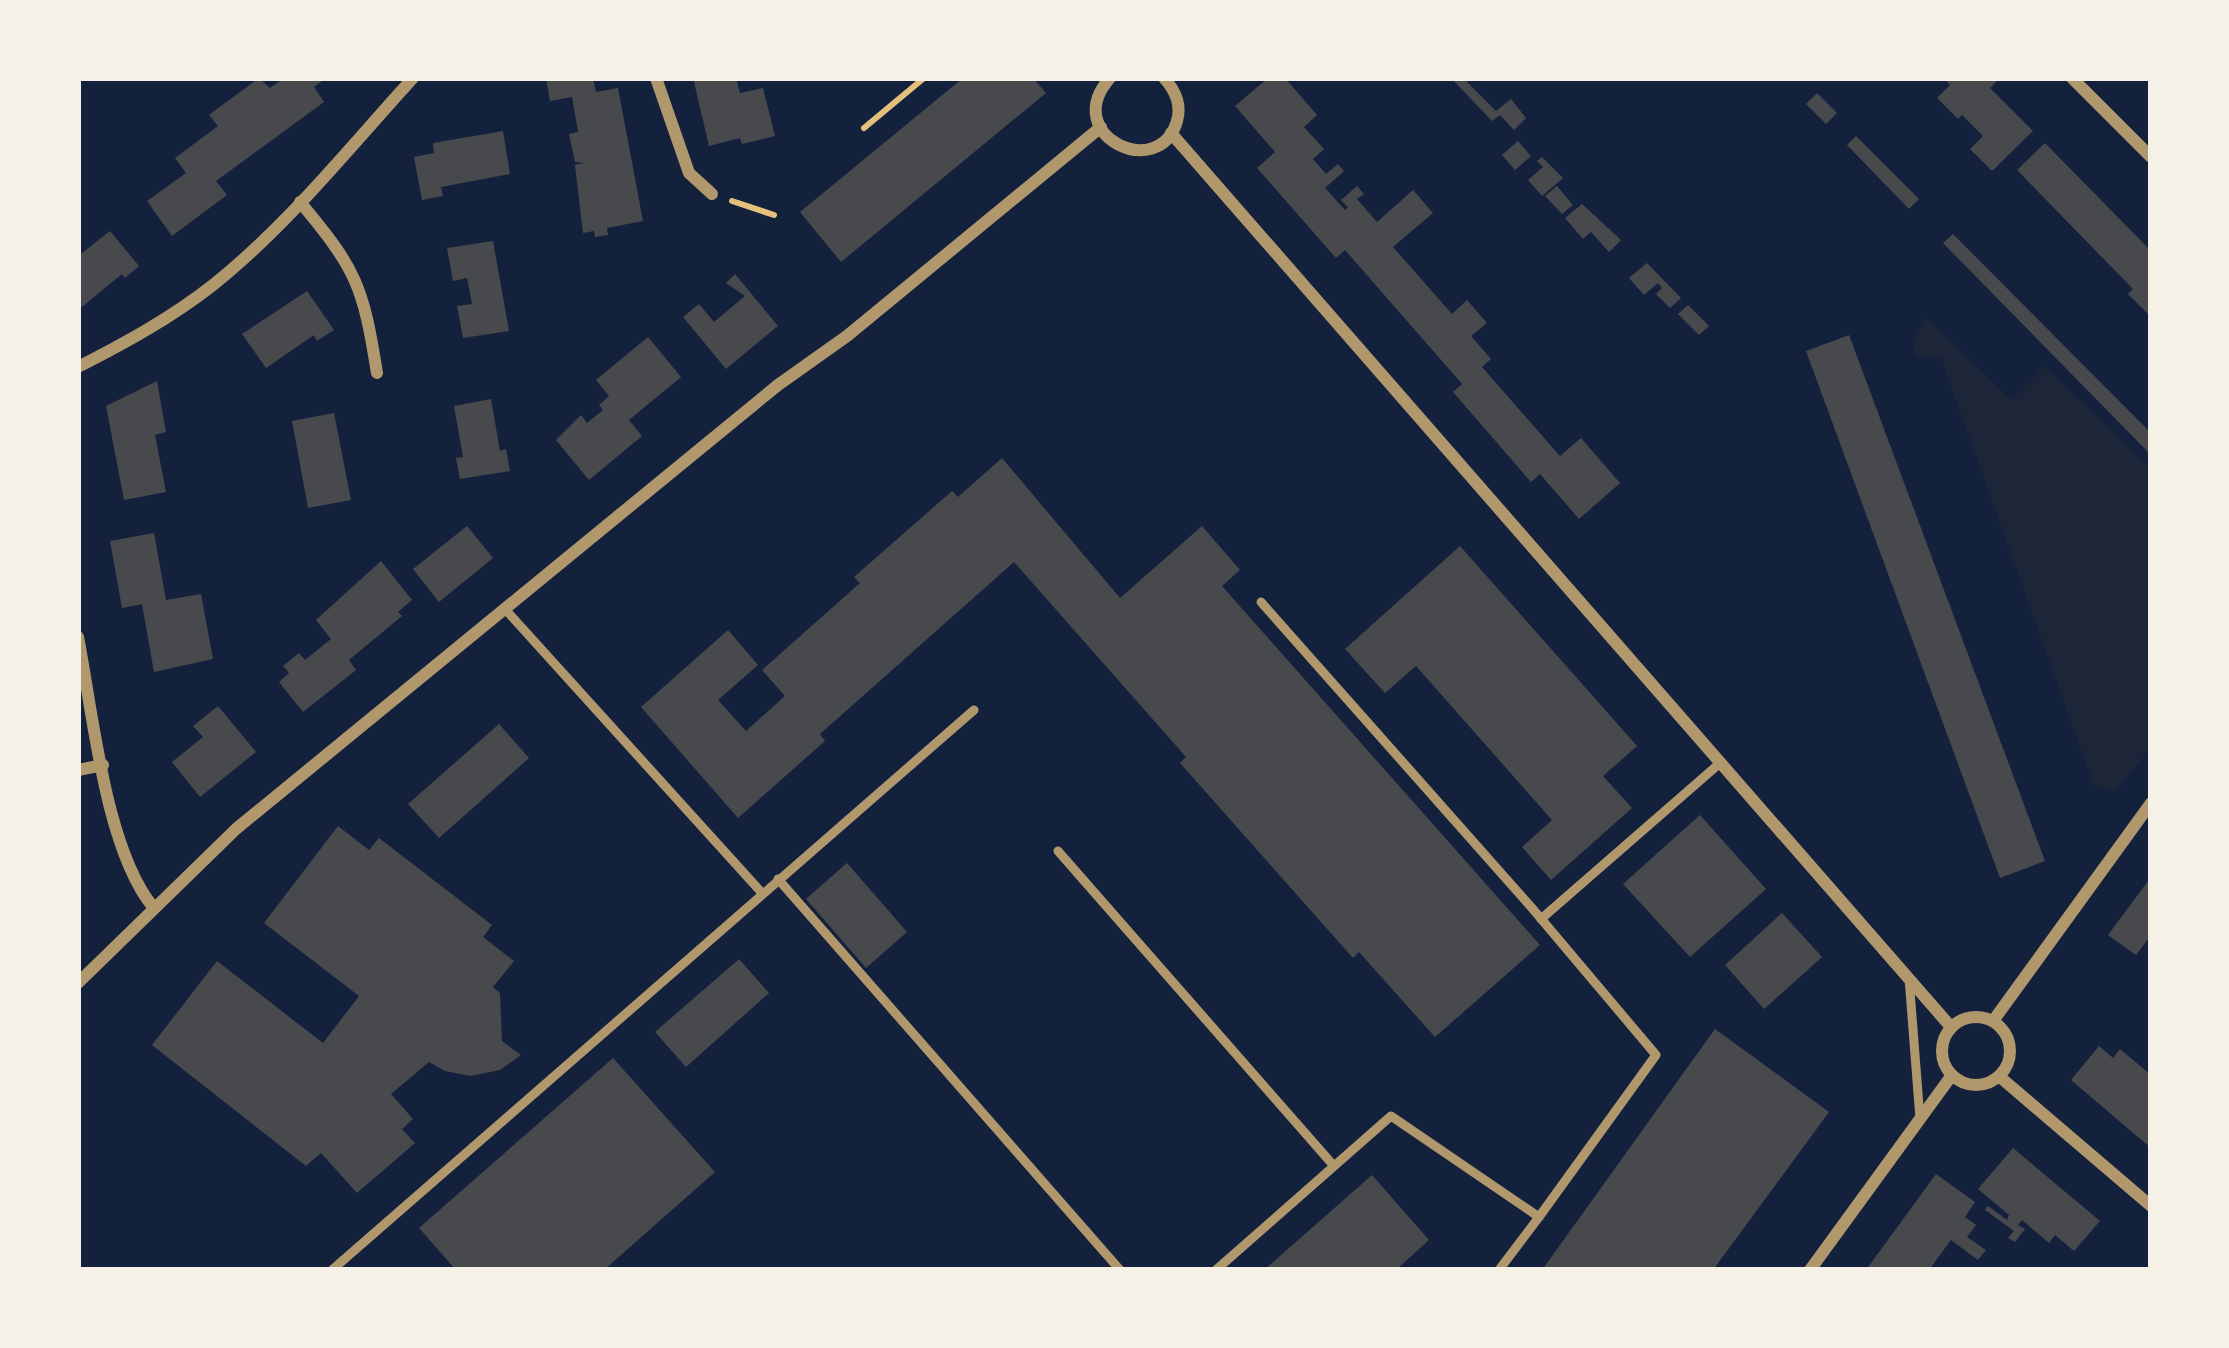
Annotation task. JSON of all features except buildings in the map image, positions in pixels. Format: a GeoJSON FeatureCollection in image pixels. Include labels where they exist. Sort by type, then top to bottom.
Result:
{"type":"FeatureCollection","features":[{"type":"Feature","properties":{"kind":"street"},"geometry":{"type":"LineString","coordinates":[[78,367],[147,331],[249,253],[413,78]]}},
{"type":"Feature","properties":{"kind":"street"},"geometry":{"type":"LineString","coordinates":[[656,78],[689,173],[712,194]]}},
{"type":"Feature","properties":{"kind":"street"},"geometry":{"type":"LineString","coordinates":[[1110,78],[1096,103],[1101,127],[1114,143],[1134,150],[1155,146],[1171,133],[1178,108],[1173,88],[1164,78]]}},
{"type":"Feature","properties":{"kind":"street"},"geometry":{"type":"LineString","coordinates":[[2072,78],[2151,157]]}},
{"type":"Feature","properties":{"kind":"street"},"geometry":{"type":"LineString","coordinates":[[78,983],[236,829],[1101,127]]}},
{"type":"Feature","properties":{"kind":"street"},"geometry":{"type":"LineString","coordinates":[[1171,133],[1952,1028]]}},
{"type":"Feature","properties":{"kind":"street"},"geometry":{"type":"LineString","coordinates":[[300,202],[354,273],[367,308],[377,373]]}},
{"type":"Feature","properties":{"kind":"street"},"geometry":{"type":"LineString","coordinates":[[78,637],[122,855],[152,907]]}},
{"type":"Feature","properties":{"kind":"street"},"geometry":{"type":"LineString","coordinates":[[78,770],[104,765]]}},
{"type":"Feature","properties":{"kind":"street"},"geometry":{"type":"LineString","coordinates":[[1993,1021],[2151,803]]}},
{"type":"Feature","properties":{"kind":"street"},"geometry":{"type":"LineString","coordinates":[[1971,1017],[1993,1021],[2010,1044],[2009,1062],[2000,1077],[1978,1086],[1961,1082],[1952,1076],[1942,1054],[1943,1042],[1952,1028],[1971,1017]]}},
{"type":"Feature","properties":{"kind":"street"},"geometry":{"type":"LineString","coordinates":[[1810,1270],[1952,1076]]}},
{"type":"Feature","properties":{"kind":"street"},"geometry":{"type":"LineString","coordinates":[[2000,1077],[2151,1207]]}},
{"type":"Feature","properties":{"kind":"lane"},"geometry":{"type":"LineString","coordinates":[[1261,602],[1656,1055],[1499,1270]]}},
{"type":"Feature","properties":{"kind":"lane"},"geometry":{"type":"LineString","coordinates":[[504,608],[762,893]]}},
{"type":"Feature","properties":{"kind":"lane"},"geometry":{"type":"LineString","coordinates":[[332,1270],[974,710]]}},
{"type":"Feature","properties":{"kind":"lane"},"geometry":{"type":"LineString","coordinates":[[1541,919],[1720,763]]}},
{"type":"Feature","properties":{"kind":"lane"},"geometry":{"type":"LineString","coordinates":[[1058,851],[1334,1166]]}},
{"type":"Feature","properties":{"kind":"lane"},"geometry":{"type":"LineString","coordinates":[[778,879],[1120,1270]]}},
{"type":"Feature","properties":{"kind":"lane"},"geometry":{"type":"LineString","coordinates":[[1909,978],[1920,1119]]}},
{"type":"Feature","properties":{"kind":"lane"},"geometry":{"type":"LineString","coordinates":[[1216,1270],[1391,1116],[1539,1216]]}},
{"type":"Feature","properties":{"kind":"path"},"geometry":{"type":"LineString","coordinates":[[864,128],[925,78]]}},
{"type":"Feature","properties":{"kind":"path"},"geometry":{"type":"LineString","coordinates":[[712,194],[775,215]]}},
{"type":"Feature","properties":{"kind":"shaded area"},"geometry":{"type":"Polygon","coordinates":[[[1926,318],[2012,400],[2045,366],[2151,469],[2151,747],[2115,792],[2094,786],[1941,358],[1914,357],[1915,339],[1926,318]]]}}]}
